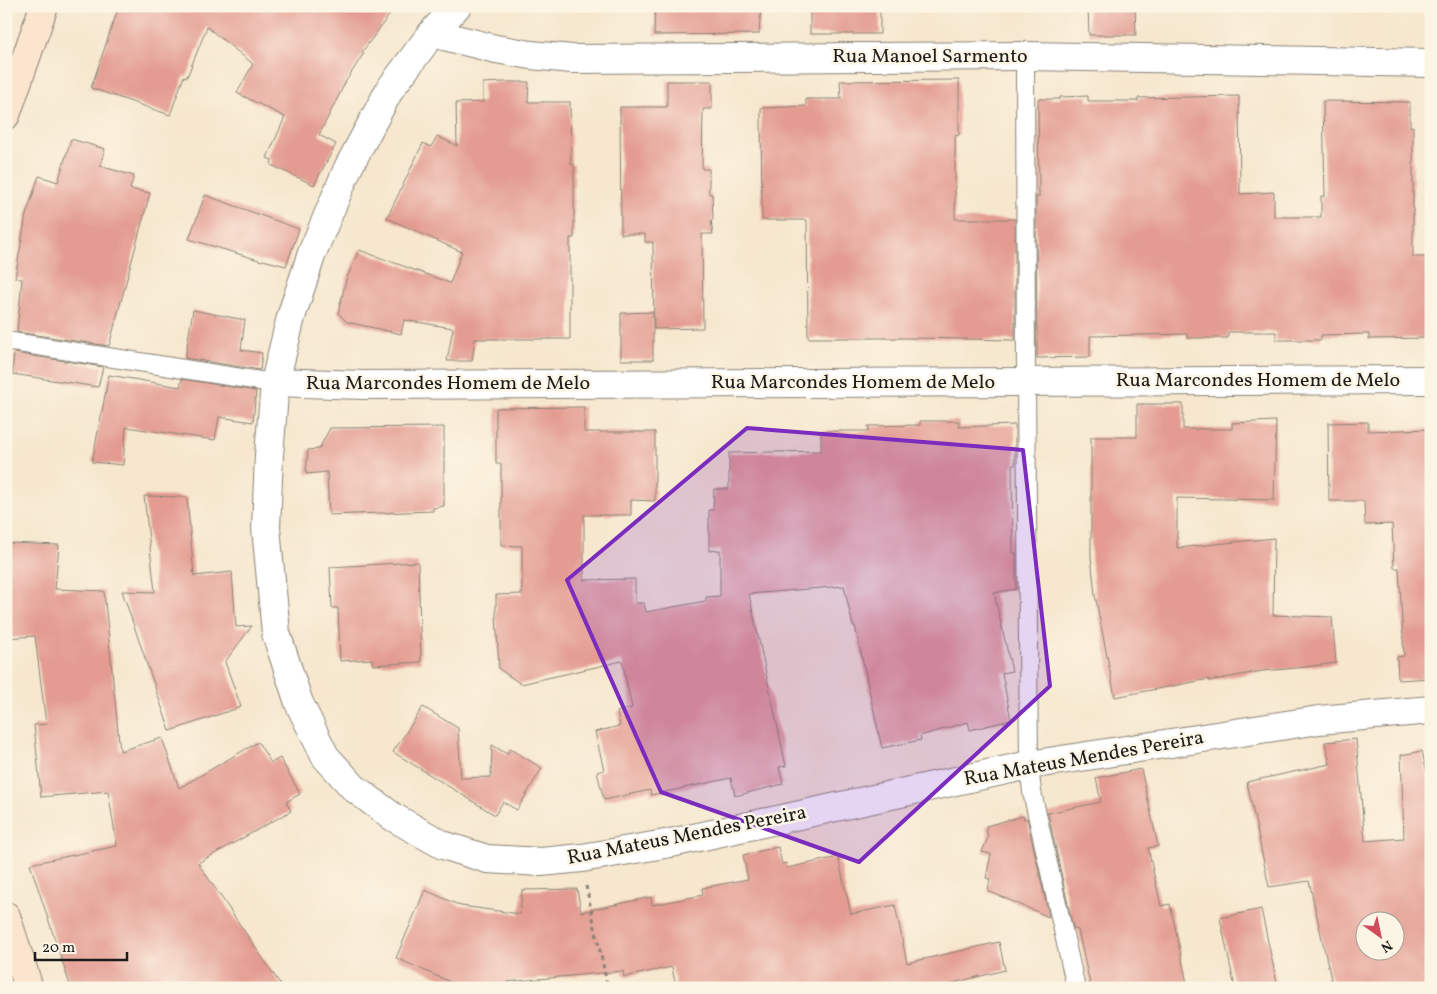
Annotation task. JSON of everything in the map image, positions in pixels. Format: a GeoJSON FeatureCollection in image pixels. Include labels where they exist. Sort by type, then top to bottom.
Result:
{"type":"FeatureCollection","features":[{"type":"Feature","properties":{"kind":"main road"},"geometry":{"type":"LineString","coordinates":[[6,115],[44,6]]}},
{"type":"Feature","properties":{"kind":"main road"},"geometry":{"type":"LineString","coordinates":[[6,916],[29,988]]}},
{"type":"Feature","properties":{"kind":"street","name":"Rua Mateus Mendes Pereira"},"geometry":{"type":"LineString","coordinates":[[457,6],[432,33],[390,89],[348,168],[312,253],[291,317],[274,382],[268,455],[266,528],[276,633],[299,703],[325,756],[354,788],[392,817],[443,845],[487,860],[541,862],[582,858],[671,843],[1029,765],[1319,720],[1431,710]]}},
{"type":"Feature","properties":{"kind":"street","name":"Rua Manoel Sarmento"},"geometry":{"type":"LineString","coordinates":[[432,33],[531,56],[572,59],[1025,56],[1431,63]]}},
{"type":"Feature","properties":{"kind":"street","name":"Rua Marcondes Homem de Melo"},"geometry":{"type":"LineString","coordinates":[[274,382],[363,385],[1431,380]]}},
{"type":"Feature","properties":{"kind":"lane"},"geometry":{"type":"LineString","coordinates":[[1025,56],[1029,765],[1032,792],[1076,988]]}},
{"type":"Feature","properties":{"kind":"lane"},"geometry":{"type":"LineString","coordinates":[[6,341],[274,382]]}},
{"type":"Feature","properties":{"kind":"path"},"geometry":{"type":"LineString","coordinates":[[582,858],[586,891],[608,988]]}},
{"type":"Feature","properties":{"kind":"highlighted area"},"geometry":{"type":"Polygon","coordinates":[[[747,428],[1023,450],[1050,686],[859,862],[661,792],[567,580],[747,428]]]}},
{"type":"Feature","properties":{"kind":"building"},"geometry":{"type":"Polygon","coordinates":[[[119,6],[396,6],[362,52],[364,53],[346,81],[319,135],[336,144],[314,185],[271,165],[272,160],[267,158],[285,117],[237,93],[253,64],[207,27],[187,77],[184,76],[170,115],[91,88],[119,6]]]}},
{"type":"Feature","properties":{"kind":"building"},"geometry":{"type":"Polygon","coordinates":[[[655,6],[761,6],[759,34],[654,35],[655,6]]]}},
{"type":"Feature","properties":{"kind":"building"},"geometry":{"type":"Polygon","coordinates":[[[810,6],[880,6],[880,34],[810,34],[810,6]]]}},
{"type":"Feature","properties":{"kind":"building"},"geometry":{"type":"Polygon","coordinates":[[[1088,6],[1135,6],[1136,35],[1089,35],[1088,6]]]}},
{"type":"Feature","properties":{"kind":"building"},"geometry":{"type":"Polygon","coordinates":[[[959,80],[959,135],[955,136],[955,219],[1015,219],[1015,340],[808,338],[807,220],[762,220],[761,108],[806,106],[806,99],[841,99],[840,81],[959,80]]]}},
{"type":"Feature","properties":{"kind":"building"},"geometry":{"type":"Polygon","coordinates":[[[667,81],[712,81],[712,109],[703,109],[702,169],[709,169],[709,194],[712,194],[713,220],[711,220],[713,234],[702,234],[703,328],[654,329],[653,242],[645,242],[645,234],[621,234],[620,107],[667,107],[667,81]]]}},
{"type":"Feature","properties":{"kind":"building"},"geometry":{"type":"Polygon","coordinates":[[[529,82],[528,102],[570,102],[571,164],[574,164],[574,238],[570,238],[570,339],[475,339],[472,361],[447,361],[453,328],[404,320],[401,334],[347,322],[338,313],[346,280],[359,250],[450,283],[462,252],[387,218],[423,143],[431,147],[437,136],[457,146],[456,103],[483,102],[483,83],[529,82]]]}},
{"type":"Feature","properties":{"kind":"building"},"geometry":{"type":"Polygon","coordinates":[[[1088,96],[1088,101],[1138,101],[1138,98],[1239,96],[1240,194],[1274,192],[1274,217],[1321,217],[1321,196],[1325,196],[1323,101],[1410,102],[1410,127],[1413,126],[1413,257],[1431,257],[1431,338],[1369,339],[1369,334],[1321,335],[1321,340],[1276,340],[1276,332],[1228,332],[1228,338],[1187,338],[1187,334],[1090,336],[1090,357],[1037,358],[1036,197],[1039,197],[1038,99],[1088,96]]]}},
{"type":"Feature","properties":{"kind":"building"},"geometry":{"type":"Polygon","coordinates":[[[71,139],[105,149],[100,166],[134,176],[130,189],[150,193],[109,346],[17,332],[22,279],[15,278],[26,215],[39,176],[58,182],[71,139]]]}},
{"type":"Feature","properties":{"kind":"building"},"geometry":{"type":"Polygon","coordinates":[[[205,195],[299,229],[286,266],[262,261],[189,239],[205,195]]]}},
{"type":"Feature","properties":{"kind":"building"},"geometry":{"type":"Polygon","coordinates":[[[193,310],[245,320],[241,350],[262,353],[260,370],[185,358],[193,310]]]}},
{"type":"Feature","properties":{"kind":"building"},"geometry":{"type":"Polygon","coordinates":[[[653,312],[653,360],[621,360],[621,313],[653,312]]]}},
{"type":"Feature","properties":{"kind":"building"},"geometry":{"type":"Polygon","coordinates":[[[14,353],[103,367],[98,387],[12,374],[14,353]]]}},
{"type":"Feature","properties":{"kind":"building"},"geometry":{"type":"Polygon","coordinates":[[[109,375],[180,387],[182,379],[256,391],[253,422],[219,417],[215,440],[126,427],[123,465],[92,462],[109,375]]]}},
{"type":"Feature","properties":{"kind":"building"},"geometry":{"type":"Polygon","coordinates":[[[1137,404],[1183,404],[1183,429],[1232,429],[1232,423],[1276,421],[1274,500],[1177,498],[1177,548],[1274,538],[1273,615],[1332,617],[1336,663],[1262,671],[1209,681],[1209,679],[1115,697],[1095,595],[1091,557],[1091,437],[1137,437],[1137,404]]]}},
{"type":"Feature","properties":{"kind":"building"},"geometry":{"type":"Polygon","coordinates":[[[584,407],[584,432],[655,432],[655,501],[631,500],[631,515],[584,515],[584,580],[635,579],[635,603],[644,603],[646,612],[706,601],[706,597],[720,596],[720,550],[709,551],[709,510],[713,510],[714,489],[729,489],[729,453],[821,451],[821,431],[869,431],[868,426],[920,425],[920,421],[959,421],[959,427],[1015,425],[1015,465],[1012,466],[1013,553],[1016,553],[1016,589],[994,593],[1012,671],[1002,673],[1011,720],[970,730],[968,722],[920,736],[921,740],[882,748],[855,626],[853,626],[844,586],[749,594],[786,766],[779,767],[783,784],[735,796],[731,778],[651,795],[650,790],[604,800],[597,772],[604,770],[595,732],[620,726],[617,712],[632,708],[622,661],[521,684],[499,669],[496,615],[496,595],[522,594],[522,546],[501,545],[501,464],[496,464],[496,408],[584,407]]]}},
{"type":"Feature","properties":{"kind":"building"},"geometry":{"type":"Polygon","coordinates":[[[1368,422],[1368,431],[1431,429],[1431,678],[1398,680],[1397,657],[1404,656],[1399,568],[1394,568],[1392,524],[1365,525],[1364,501],[1329,501],[1328,423],[1368,422]]]}},
{"type":"Feature","properties":{"kind":"building"},"geometry":{"type":"Polygon","coordinates":[[[444,427],[444,506],[433,508],[433,511],[329,515],[327,472],[306,474],[308,450],[319,449],[330,428],[444,427]]]}},
{"type":"Feature","properties":{"kind":"building"},"geometry":{"type":"Polygon","coordinates":[[[144,496],[187,497],[194,576],[232,572],[236,627],[252,626],[225,662],[241,707],[170,731],[122,591],[155,592],[144,496]]]}},
{"type":"Feature","properties":{"kind":"building"},"geometry":{"type":"Polygon","coordinates":[[[7,543],[59,545],[55,589],[104,591],[120,751],[162,738],[179,788],[258,742],[271,763],[280,758],[300,794],[286,802],[291,811],[198,863],[283,988],[71,988],[30,864],[117,846],[108,791],[41,797],[34,725],[46,724],[35,636],[6,638],[7,543]]]}},
{"type":"Feature","properties":{"kind":"building"},"geometry":{"type":"Polygon","coordinates":[[[418,562],[421,662],[373,665],[372,659],[340,661],[338,608],[332,608],[330,567],[418,562]]]}},
{"type":"Feature","properties":{"kind":"building"},"geometry":{"type":"Polygon","coordinates":[[[423,707],[458,728],[461,778],[491,777],[492,745],[507,754],[510,749],[542,768],[517,810],[503,802],[495,815],[393,752],[423,707]]]}},
{"type":"Feature","properties":{"kind":"building"},"geometry":{"type":"Polygon","coordinates":[[[1356,739],[1365,841],[1404,838],[1401,755],[1422,751],[1431,791],[1431,988],[1333,988],[1309,881],[1269,887],[1247,782],[1330,764],[1325,742],[1356,739]]]}},
{"type":"Feature","properties":{"kind":"building"},"geometry":{"type":"Polygon","coordinates":[[[1141,769],[1158,846],[1148,848],[1161,906],[1170,904],[1188,988],[1091,988],[1078,930],[1073,928],[1048,813],[1101,802],[1096,778],[1141,769]]]}},
{"type":"Feature","properties":{"kind":"building"},"geometry":{"type":"Polygon","coordinates":[[[1023,816],[1024,819],[1027,818],[1049,917],[988,891],[990,879],[986,878],[991,854],[982,852],[988,837],[986,826],[1023,816]]]}},
{"type":"Feature","properties":{"kind":"building"},"geometry":{"type":"Polygon","coordinates":[[[778,847],[782,864],[786,863],[787,868],[838,857],[851,914],[895,905],[907,963],[999,942],[1005,970],[953,983],[954,988],[676,988],[672,967],[624,977],[623,971],[507,982],[506,988],[464,988],[396,958],[425,890],[461,906],[520,914],[522,890],[577,889],[581,912],[651,897],[652,905],[703,895],[702,888],[748,879],[743,855],[778,847]]]}},
{"type":"Feature","properties":{"kind":"building"},"geometry":{"type":"Polygon","coordinates":[[[1261,909],[1278,988],[1235,988],[1220,918],[1261,909]]]}}]}
